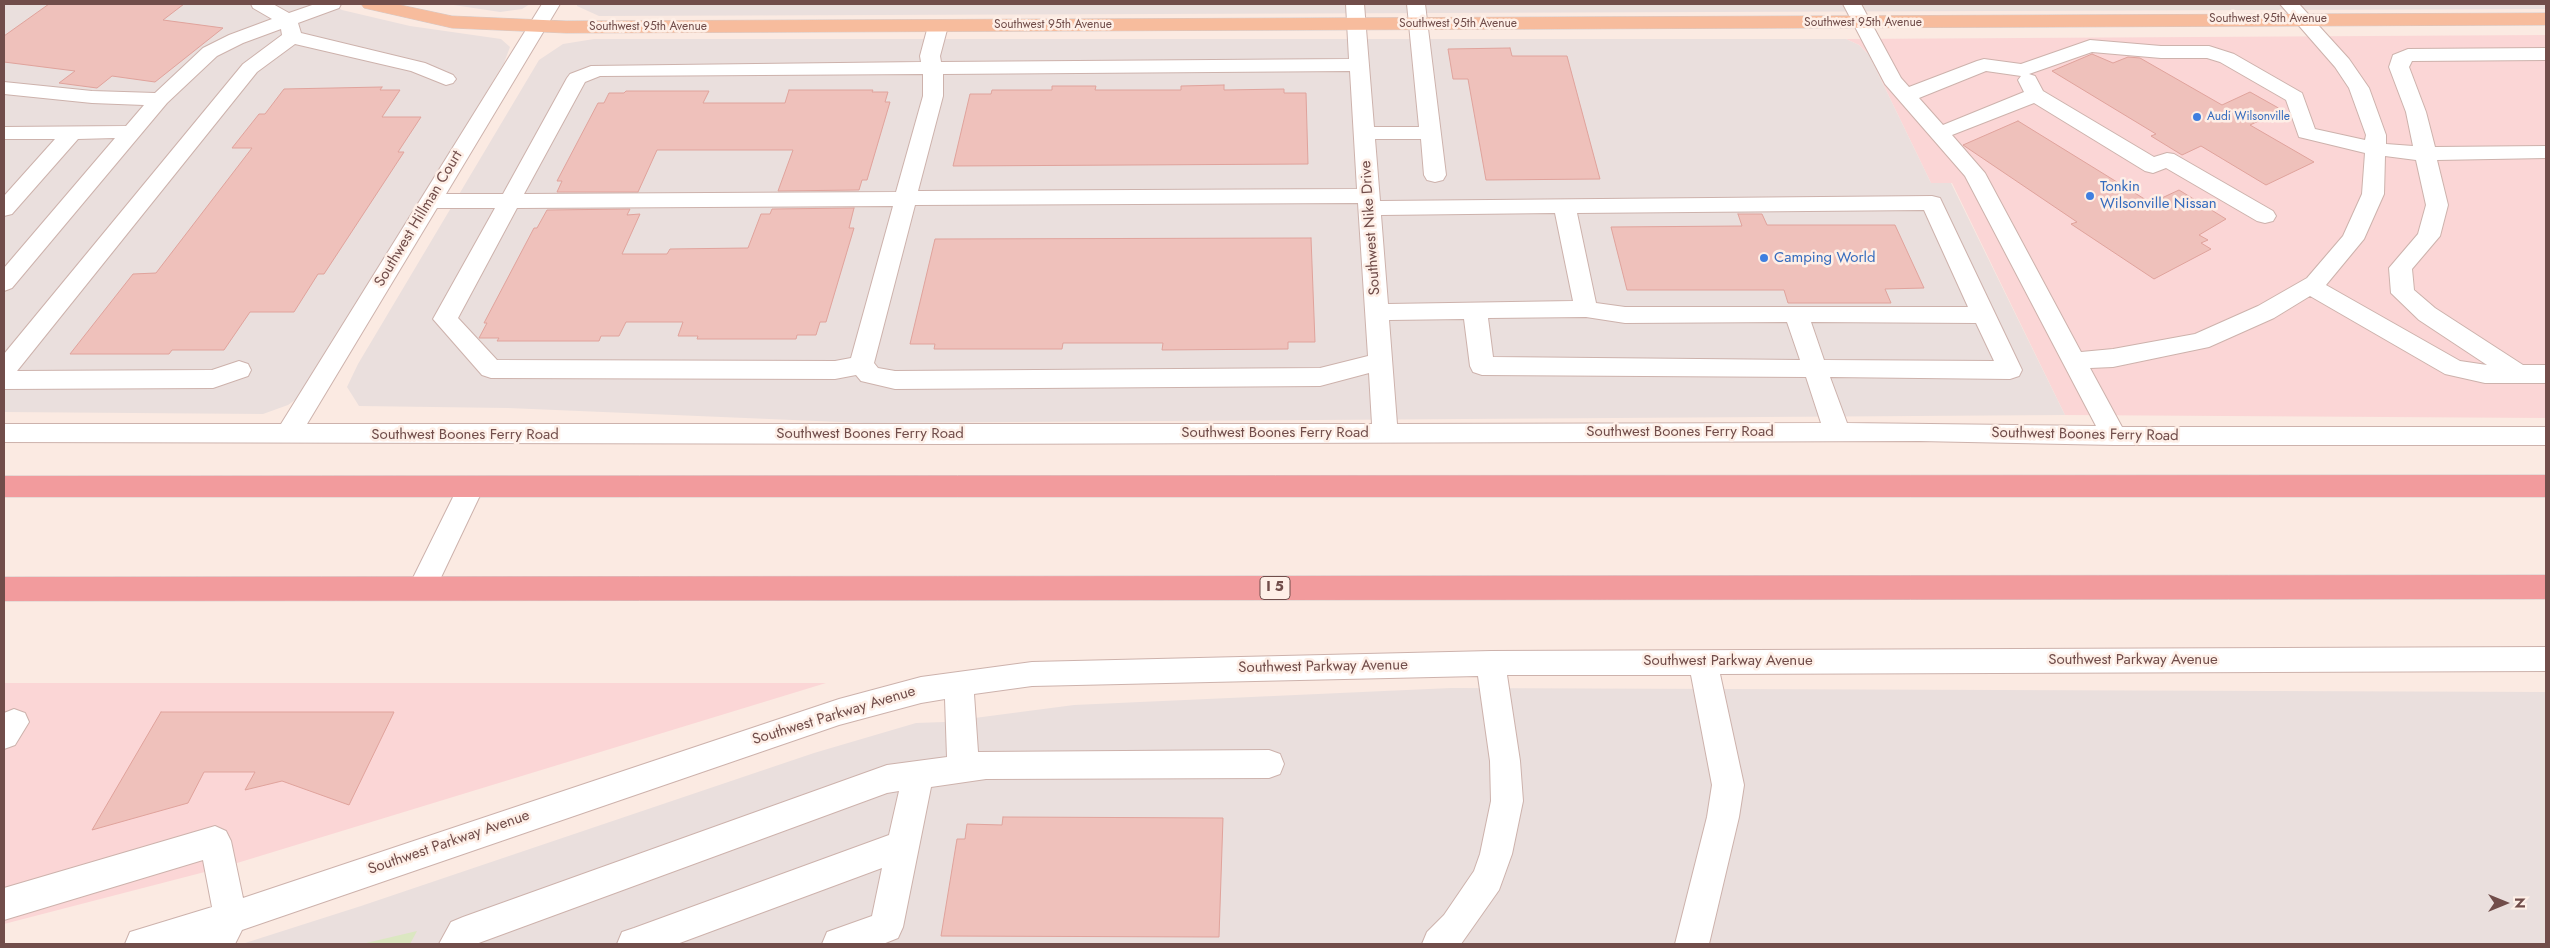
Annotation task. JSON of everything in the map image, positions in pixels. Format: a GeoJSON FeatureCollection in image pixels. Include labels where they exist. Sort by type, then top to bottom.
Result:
{"type":"FeatureCollection","features":[{"type":"Feature","properties":{"kind":"highway"},"geometry":{"type":"LineString","coordinates":[[4,487],[2546,486]]}},
{"type":"Feature","properties":{"kind":"highway","name":"I 5"},"geometry":{"type":"LineString","coordinates":[[4,589],[2546,587]]}},
{"type":"Feature","properties":{"kind":"main road","name":"Southwest 95th Avenue"},"geometry":{"type":"LineString","coordinates":[[371,4],[452,22],[537,26],[938,26],[1356,14],[1417,24],[1857,14],[2295,11],[2546,19]]}},
{"type":"Feature","properties":{"kind":"street"},"geometry":{"type":"LineString","coordinates":[[260,4],[290,29],[418,67],[446,79]]}},
{"type":"Feature","properties":{"kind":"street"},"geometry":{"type":"LineString","coordinates":[[4,370],[250,68],[290,29],[332,4]]}},
{"type":"Feature","properties":{"kind":"street","name":"Southwest Hillman Court"},"geometry":{"type":"LineString","coordinates":[[287,435],[551,4]]}},
{"type":"Feature","properties":{"kind":"street"},"geometry":{"type":"LineString","coordinates":[[1416,4],[1435,175]]}},
{"type":"Feature","properties":{"kind":"street"},"geometry":{"type":"LineString","coordinates":[[2074,361],[2113,358],[2200,341],[2266,312],[2310,286],[2353,240],[2374,194],[2376,135],[2359,88],[2342,63],[2295,11]]}},
{"type":"Feature","properties":{"kind":"street","name":"Southwest Nike Drive"},"geometry":{"type":"LineString","coordinates":[[1356,14],[1385,432]]}},
{"type":"Feature","properties":{"kind":"street"},"geometry":{"type":"LineString","coordinates":[[1857,14],[1892,80],[1974,173],[2114,436]]}},
{"type":"Feature","properties":{"kind":"street"},"geometry":{"type":"LineString","coordinates":[[861,366],[933,96],[934,80],[930,56],[938,26]]}},
{"type":"Feature","properties":{"kind":"street"},"geometry":{"type":"LineString","coordinates":[[4,283],[160,99],[210,52],[236,39],[290,29]]}},
{"type":"Feature","properties":{"kind":"street"},"geometry":{"type":"LineString","coordinates":[[1905,96],[1984,65],[2023,70],[2090,46],[2161,52],[2209,52],[2227,58],[2295,98],[2306,133],[2376,149],[2425,154],[2546,152]]}},
{"type":"Feature","properties":{"kind":"street"},"geometry":{"type":"LineString","coordinates":[[2518,374],[2427,314],[2403,293],[2400,268],[2429,236],[2437,205],[2416,112],[2399,67],[2400,59],[2408,55],[2546,54]]}},
{"type":"Feature","properties":{"kind":"street"},"geometry":{"type":"LineString","coordinates":[[861,366],[835,370],[491,369],[444,319],[577,78],[598,70],[1360,65]]}},
{"type":"Feature","properties":{"kind":"street"},"geometry":{"type":"LineString","coordinates":[[2023,70],[2035,95],[2153,166],[2167,158],[2265,216]]}},
{"type":"Feature","properties":{"kind":"street"},"geometry":{"type":"LineString","coordinates":[[4,88],[92,97],[160,99]]}},
{"type":"Feature","properties":{"kind":"street"},"geometry":{"type":"LineString","coordinates":[[1940,133],[2035,95]]}},
{"type":"Feature","properties":{"kind":"street"},"geometry":{"type":"LineString","coordinates":[[4,209],[74,132]]}},
{"type":"Feature","properties":{"kind":"street"},"geometry":{"type":"LineString","coordinates":[[4,133],[132,132]]}},
{"type":"Feature","properties":{"kind":"street"},"geometry":{"type":"LineString","coordinates":[[1364,134],[1429,133]]}},
{"type":"Feature","properties":{"kind":"street"},"geometry":{"type":"LineString","coordinates":[[430,201],[905,199],[1369,202],[1564,206],[1932,203],[2010,370],[1482,366],[1475,310]]}},
{"type":"Feature","properties":{"kind":"street"},"geometry":{"type":"LineString","coordinates":[[1564,206],[1586,309]]}},
{"type":"Feature","properties":{"kind":"street"},"geometry":{"type":"LineString","coordinates":[[4,249],[33,249]]}},
{"type":"Feature","properties":{"kind":"street"},"geometry":{"type":"LineString","coordinates":[[2310,286],[2454,368],[2485,374],[2546,374]]}},
{"type":"Feature","properties":{"kind":"street"},"geometry":{"type":"LineString","coordinates":[[1377,312],[1586,309],[1625,315],[1984,315]]}},
{"type":"Feature","properties":{"kind":"street"},"geometry":{"type":"LineString","coordinates":[[1796,314],[1837,432]]}},
{"type":"Feature","properties":{"kind":"street"},"geometry":{"type":"LineString","coordinates":[[861,366],[870,375],[895,380],[1320,377],[1380,362]]}},
{"type":"Feature","properties":{"kind":"street"},"geometry":{"type":"LineString","coordinates":[[4,380],[213,379],[239,370]]}},
{"type":"Feature","properties":{"kind":"street","name":"Southwest Boones Ferry Road"},"geometry":{"type":"LineString","coordinates":[[4,433],[287,435],[1837,432],[2114,436],[2546,436]]}},
{"type":"Feature","properties":{"kind":"street"},"geometry":{"type":"LineString","coordinates":[[422,588],[471,487]]}},
{"type":"Feature","properties":{"kind":"street","name":"Southwest Parkway Avenue"},"geometry":{"type":"LineString","coordinates":[[142,944],[224,931],[839,712],[921,690],[959,683],[1042,674],[1491,663],[2546,659]]}},
{"type":"Feature","properties":{"kind":"street"},"geometry":{"type":"LineString","coordinates":[[1692,944],[1723,817],[1728,785],[1702,661]]}},
{"type":"Feature","properties":{"kind":"street"},"geometry":{"type":"LineString","coordinates":[[1439,944],[1456,926],[1487,879],[1496,854],[1507,801],[1505,761],[1491,663]]}},
{"type":"Feature","properties":{"kind":"street"},"geometry":{"type":"LineString","coordinates":[[959,683],[963,769]]}},
{"type":"Feature","properties":{"kind":"street"},"geometry":{"type":"LineString","coordinates":[[456,944],[463,933],[887,779],[986,765],[1269,764]]}},
{"type":"Feature","properties":{"kind":"street"},"geometry":{"type":"LineString","coordinates":[[840,944],[886,927],[918,775]]}},
{"type":"Feature","properties":{"kind":"street"},"geometry":{"type":"LineString","coordinates":[[4,904],[215,841],[224,931]]}},
{"type":"Feature","properties":{"kind":"street"},"geometry":{"type":"LineString","coordinates":[[634,944],[903,845]]}},
{"type":"Feature","properties":{"kind":"shaded area"},"geometry":{"type":"Polygon","coordinates":[[[4,4],[331,4],[342,10],[410,26],[501,39],[510,47],[504,63],[305,393],[288,405],[263,414],[4,412],[4,4]]]}},
{"type":"Feature","properties":{"kind":"shaded area"},"geometry":{"type":"Polygon","coordinates":[[[447,4],[530,4],[522,9],[500,12],[447,4]]]}},
{"type":"Feature","properties":{"kind":"shaded area"},"geometry":{"type":"Polygon","coordinates":[[[577,4],[2546,4],[2546,9],[599,16],[577,6],[577,4]]]}},
{"type":"Feature","properties":{"kind":"shaded area"},"geometry":{"type":"Polygon","coordinates":[[[2546,35],[2546,418],[2065,415],[1952,183],[1931,183],[1869,55],[1859,45],[1846,39],[2546,35]]]}},
{"type":"Feature","properties":{"kind":"shaded area"},"geometry":{"type":"Polygon","coordinates":[[[594,39],[1846,39],[1859,45],[1869,55],[1931,183],[1951,183],[2065,415],[864,423],[508,408],[359,406],[347,387],[358,364],[539,60],[563,44],[594,39]]]}},
{"type":"Feature","properties":{"kind":"shaded area"},"geometry":{"type":"Polygon","coordinates":[[[4,683],[826,683],[224,867],[4,924],[4,683]]]}},
{"type":"Feature","properties":{"kind":"shaded area"},"geometry":{"type":"Polygon","coordinates":[[[1451,688],[2546,692],[2546,944],[242,944],[361,906],[814,753],[916,723],[944,722],[1074,705],[1451,688]]]}},
{"type":"Feature","properties":{"kind":"green space"},"geometry":{"type":"Polygon","coordinates":[[[417,931],[410,944],[362,944],[417,931]]]}},
{"type":"Feature","properties":{"kind":"building"},"geometry":{"type":"Polygon","coordinates":[[[49,4],[184,4],[163,20],[223,28],[155,82],[112,76],[97,88],[59,83],[75,71],[4,62],[4,36],[49,4]]]}},
{"type":"Feature","properties":{"kind":"building"},"geometry":{"type":"Polygon","coordinates":[[[1510,48],[1512,56],[1567,56],[1600,179],[1486,180],[1468,79],[1453,79],[1448,49],[1510,48]]]}},
{"type":"Feature","properties":{"kind":"building","name":"Audi Wilsonville"},"geometry":{"type":"Polygon","coordinates":[[[2092,54],[2113,63],[2128,57],[2140,58],[2222,105],[2250,92],[2282,110],[2250,125],[2314,162],[2266,185],[2201,146],[2182,155],[2151,136],[2156,134],[2052,71],[2092,54]]]}},
{"type":"Feature","properties":{"kind":"building"},"geometry":{"type":"Polygon","coordinates":[[[1224,85],[1224,90],[1284,89],[1284,93],[1306,93],[1308,164],[953,166],[970,94],[991,94],[992,90],[1052,90],[1052,86],[1096,86],[1095,90],[1181,90],[1181,86],[1224,85]]]}},
{"type":"Feature","properties":{"kind":"building"},"geometry":{"type":"Polygon","coordinates":[[[382,87],[380,90],[400,90],[382,117],[421,117],[398,152],[404,152],[324,274],[318,274],[294,312],[250,312],[224,350],[172,350],[169,354],[70,354],[133,274],[156,273],[252,148],[232,148],[259,114],[265,114],[284,89],[382,87]]]}},
{"type":"Feature","properties":{"kind":"building"},"geometry":{"type":"Polygon","coordinates":[[[789,90],[873,90],[872,92],[888,92],[885,102],[890,102],[867,180],[862,180],[859,190],[778,191],[793,150],[657,150],[638,192],[557,192],[562,181],[557,181],[598,103],[604,103],[609,93],[624,93],[626,91],[709,91],[703,103],[785,103],[789,90]]]}},
{"type":"Feature","properties":{"kind":"building","name":"Tonkin Wilsonville Nissan"},"geometry":{"type":"Polygon","coordinates":[[[2018,121],[2151,203],[2179,190],[2226,219],[2199,235],[2208,240],[2201,243],[2211,249],[2154,279],[2071,224],[2077,222],[1963,145],[2018,121]]]}},
{"type":"Feature","properties":{"kind":"building"},"geometry":{"type":"Polygon","coordinates":[[[854,208],[849,228],[854,228],[826,322],[820,322],[816,335],[797,335],[796,339],[697,339],[698,336],[678,336],[683,322],[626,322],[619,336],[601,336],[599,341],[497,341],[499,338],[479,338],[487,323],[484,323],[534,228],[537,228],[547,210],[630,209],[627,215],[640,214],[622,254],[667,254],[670,249],[748,248],[761,214],[770,214],[772,209],[854,208]]]}},
{"type":"Feature","properties":{"kind":"building","name":"Camping World"},"geometry":{"type":"Polygon","coordinates":[[[1738,214],[1762,214],[1767,225],[1895,225],[1924,288],[1885,289],[1891,303],[1788,303],[1784,290],[1627,290],[1611,227],[1742,226],[1738,214]]]}},
{"type":"Feature","properties":{"kind":"building"},"geometry":{"type":"Polygon","coordinates":[[[1311,238],[1315,342],[1288,342],[1288,349],[1162,350],[1163,343],[1063,343],[1062,349],[934,349],[935,344],[910,344],[935,239],[1311,238]]]}},
{"type":"Feature","properties":{"kind":"building"},"geometry":{"type":"Polygon","coordinates":[[[161,712],[394,712],[349,805],[282,781],[245,790],[255,772],[204,772],[188,803],[92,830],[161,712]]]}},
{"type":"Feature","properties":{"kind":"building"},"geometry":{"type":"Polygon","coordinates":[[[1003,817],[1223,818],[1219,937],[941,936],[957,839],[965,839],[967,824],[1002,825],[1003,817]]]}},
{"type":"Feature","properties":{"kind":"place","name":"Audi Wilsonville"},"geometry":{"type":"Point","coordinates":[2197,117]}},
{"type":"Feature","properties":{"kind":"place","name":"Tonkin Wilsonville Nissan"},"geometry":{"type":"Point","coordinates":[2090,196]}},
{"type":"Feature","properties":{"kind":"place","name":"Camping World"},"geometry":{"type":"Point","coordinates":[1764,258]}}]}
